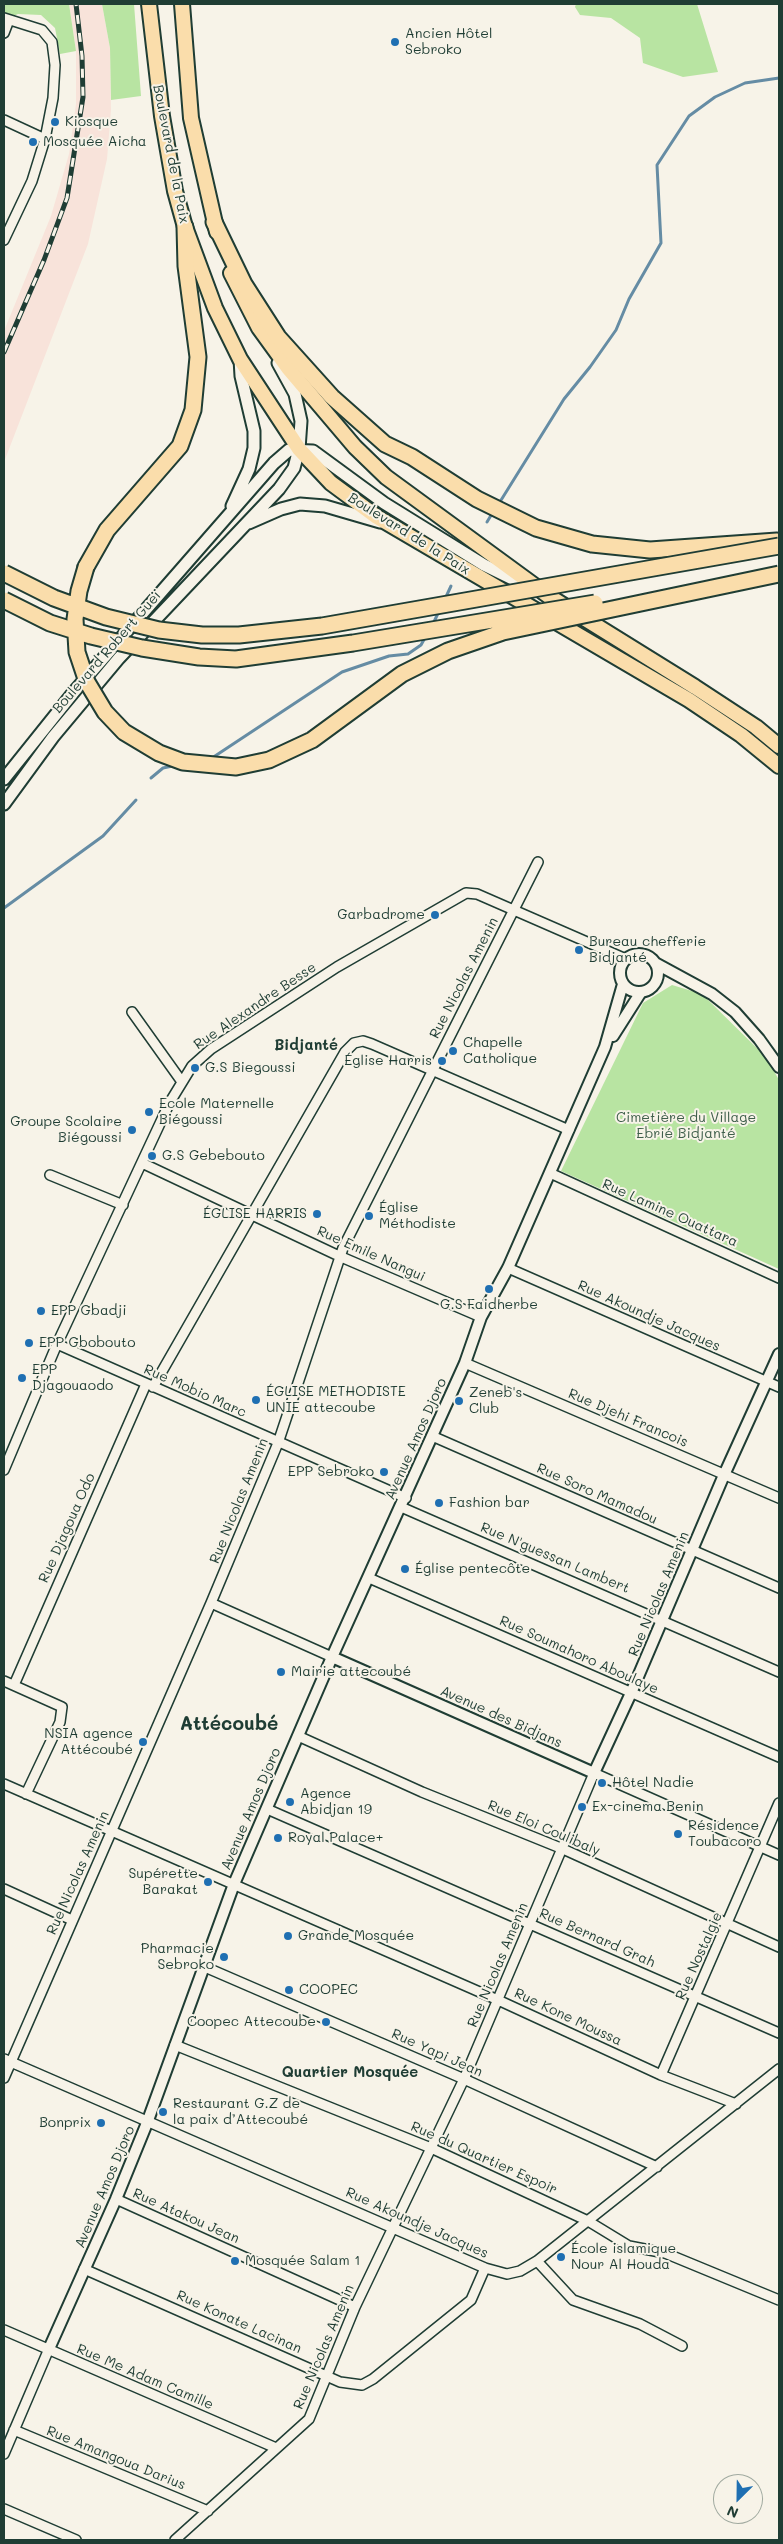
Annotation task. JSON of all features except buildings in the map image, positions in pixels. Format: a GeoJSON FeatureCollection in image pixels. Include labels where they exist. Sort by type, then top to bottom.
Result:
{"type":"FeatureCollection","features":[{"type":"Feature","properties":{"kind":"highway"},"geometry":{"type":"LineString","coordinates":[[214,222],[244,284],[278,337],[332,397],[385,444],[412,457],[477,499],[508,516],[536,528],[576,541],[650,550],[779,540]]}},
{"type":"Feature","properties":{"kind":"highway"},"geometry":{"type":"LineString","coordinates":[[185,227],[186,266],[198,357],[193,410],[180,446],[107,530],[86,567],[79,591],[75,619],[77,652],[87,682],[105,712],[124,732],[159,753],[182,762],[236,767],[269,760],[312,740],[402,674],[448,650],[503,632],[779,574]]}},
{"type":"Feature","properties":{"kind":"highway"},"geometry":{"type":"LineString","coordinates":[[4,573],[54,598],[106,617],[159,630],[202,635],[239,636],[322,626],[779,546]]}},
{"type":"Feature","properties":{"kind":"highway"},"geometry":{"type":"LineString","coordinates":[[4,600],[50,623],[91,636],[142,648],[199,657],[236,659],[354,643],[779,574]]}},
{"type":"Feature","properties":{"kind":"main road","name":"Boulevard de la Paix"},"geometry":{"type":"LineString","coordinates":[[149,4],[162,116],[175,191],[185,227],[211,299],[240,359],[299,449],[331,483],[396,528],[689,700],[741,735],[779,766]]}},
{"type":"Feature","properties":{"kind":"main road","name":"Boulevard de la Paix"},"geometry":{"type":"LineString","coordinates":[[182,4],[190,118],[214,222],[225,259],[259,328],[295,394],[301,421],[299,449]]}},
{"type":"Feature","properties":{"kind":"main road","name":"Boulevard de la Paix"},"geometry":{"type":"LineString","coordinates":[[259,328],[311,396],[355,447],[386,477],[426,509],[495,555],[550,597],[696,687],[756,727],[779,746]]}},
{"type":"Feature","properties":{"kind":"main road","name":"Boulevard Robert Gueï"},"geometry":{"type":"LineString","coordinates":[[228,517],[249,469],[254,448],[254,431],[240,359]]}},
{"type":"Feature","properties":{"kind":"main road","name":"Boulevard de la Paix"},"geometry":{"type":"LineString","coordinates":[[299,449],[313,451],[384,503],[484,565],[507,578],[550,597]]}},
{"type":"Feature","properties":{"kind":"main road","name":"Boulevard Robert Gueï"},"geometry":{"type":"LineString","coordinates":[[4,779],[73,693],[283,454],[289,450],[299,449],[294,468],[288,477],[119,658],[53,737],[4,804]]}},
{"type":"Feature","properties":{"kind":"main road","name":"Boulevard Robert Gueï"},"geometry":{"type":"LineString","coordinates":[[241,528],[263,516],[300,504],[342,510],[396,528]]}},
{"type":"Feature","properties":{"kind":"street"},"geometry":{"type":"LineString","coordinates":[[4,33],[6,19],[42,30],[52,42],[55,65],[54,90],[45,139],[32,182],[7,224],[4,240]]}},
{"type":"Feature","properties":{"kind":"street"},"geometry":{"type":"LineString","coordinates":[[4,120],[45,139]]}},
{"type":"Feature","properties":{"kind":"street","name":"Rue Nicolas Amenin"},"geometry":{"type":"LineString","coordinates":[[4,2078],[7,2061],[111,1833],[278,1443],[339,1256],[538,862]]}},
{"type":"Feature","properties":{"kind":"street","name":"Rue Alexandre Besse"},"geometry":{"type":"LineString","coordinates":[[4,1470],[57,1344],[142,1163],[182,1082],[192,1066],[211,1048],[337,968],[459,895],[466,893],[477,894],[626,958]]}},
{"type":"Feature","properties":{"kind":"street"},"geometry":{"type":"LineString","coordinates":[[638,954],[651,958],[655,963],[658,970],[654,985],[640,992],[634,992],[623,984],[620,971],[626,958],[638,954]]}},
{"type":"Feature","properties":{"kind":"street"},"geometry":{"type":"LineString","coordinates":[[655,963],[712,994],[735,1012],[759,1039],[779,1067]]}},
{"type":"Feature","properties":{"kind":"street","name":"Avenue Amos Djoro"},"geometry":{"type":"LineString","coordinates":[[606,1047],[623,984]]}},
{"type":"Feature","properties":{"kind":"street","name":"Avenue Amos Djoro"},"geometry":{"type":"LineString","coordinates":[[4,2454],[116,2199],[147,2123],[234,1884],[332,1657],[465,1362],[481,1317],[508,1268],[606,1047],[640,992]]}},
{"type":"Feature","properties":{"kind":"street"},"geometry":{"type":"LineString","coordinates":[[132,1012],[182,1082]]}},
{"type":"Feature","properties":{"kind":"street","name":"Rue Djagoua Odo"},"geometry":{"type":"LineString","coordinates":[[14,1685],[150,1385],[345,1052],[354,1043],[363,1041],[432,1071]]}},
{"type":"Feature","properties":{"kind":"street"},"geometry":{"type":"LineString","coordinates":[[432,1071],[569,1130]]}},
{"type":"Feature","properties":{"kind":"street","name":"Rue Emile Nangui"},"geometry":{"type":"LineString","coordinates":[[142,1163],[339,1256],[481,1317]]}},
{"type":"Feature","properties":{"kind":"street","name":"Rue Lamine Ouattara"},"geometry":{"type":"LineString","coordinates":[[550,1173],[779,1278]]}},
{"type":"Feature","properties":{"kind":"street"},"geometry":{"type":"LineString","coordinates":[[50,1175],[123,1205]]}},
{"type":"Feature","properties":{"kind":"street","name":"Rue Akoundje Jacques"},"geometry":{"type":"LineString","coordinates":[[508,1268],[779,1388]]}},
{"type":"Feature","properties":{"kind":"street","name":"Rue Mobio Marc"},"geometry":{"type":"LineString","coordinates":[[57,1344],[278,1443],[403,1502]]}},
{"type":"Feature","properties":{"kind":"street","name":"Rue Nicolas Amenin"},"geometry":{"type":"LineString","coordinates":[[175,2540],[309,2419],[355,2307],[464,2079],[594,1773],[631,1693],[724,1474],[779,1354]]}},
{"type":"Feature","properties":{"kind":"street","name":"Rue Djehi Francois"},"geometry":{"type":"LineString","coordinates":[[465,1362],[779,1498]]}},
{"type":"Feature","properties":{"kind":"street","name":"Rue Soro Mamadou"},"geometry":{"type":"LineString","coordinates":[[432,1436],[779,1588]]}},
{"type":"Feature","properties":{"kind":"street","name":"Rue N'guessan Lambert"},"geometry":{"type":"LineString","coordinates":[[403,1502],[779,1672]]}},
{"type":"Feature","properties":{"kind":"street","name":"Rue Soumahoro Aboulaye"},"geometry":{"type":"LineString","coordinates":[[369,1578],[779,1757]]}},
{"type":"Feature","properties":{"kind":"street","name":"Avenue des Bidjans"},"geometry":{"type":"LineString","coordinates":[[211,1603],[779,1855]]}},
{"type":"Feature","properties":{"kind":"street"},"geometry":{"type":"LineString","coordinates":[[4,1680],[62,1707],[60,1722],[26,1794]]}},
{"type":"Feature","properties":{"kind":"street","name":"Rue Eloi Coulibaly"},"geometry":{"type":"LineString","coordinates":[[298,1736],[422,1792],[563,1849],[779,1947]]}},
{"type":"Feature","properties":{"kind":"street","name":"Rue Kone Moussa"},"geometry":{"type":"LineString","coordinates":[[4,1784],[111,1833],[234,1884],[498,2000],[661,2075],[736,2104]]}},
{"type":"Feature","properties":{"kind":"street","name":"Rue Nostalgie"},"geometry":{"type":"LineString","coordinates":[[661,2075],[779,1803]]}},
{"type":"Feature","properties":{"kind":"street","name":"Rue Bernard Grah"},"geometry":{"type":"LineString","coordinates":[[267,1808],[779,2033]]}},
{"type":"Feature","properties":{"kind":"street"},"geometry":{"type":"LineString","coordinates":[[4,1889],[72,1920]]}},
{"type":"Feature","properties":{"kind":"street","name":"Rue Yapi Jean"},"geometry":{"type":"LineString","coordinates":[[205,1967],[464,2079],[657,2167]]}},
{"type":"Feature","properties":{"kind":"street","name":"Rue du Quartier Espoir"},"geometry":{"type":"LineString","coordinates":[[175,2045],[432,2148],[588,2221],[630,2246],[666,2254],[779,2300]]}},
{"type":"Feature","properties":{"kind":"street","name":"Rue Akoundje Jacques"},"geometry":{"type":"LineString","coordinates":[[7,2061],[485,2268],[507,2274],[520,2271],[537,2260],[779,2069]]}},
{"type":"Feature","properties":{"kind":"street","name":"Rue Atakou Jean"},"geometry":{"type":"LineString","coordinates":[[116,2199],[355,2307]]}},
{"type":"Feature","properties":{"kind":"street"},"geometry":{"type":"LineString","coordinates":[[537,2260],[573,2300],[640,2324],[682,2346]]}},
{"type":"Feature","properties":{"kind":"street","name":"Rue Konate Lacinan"},"geometry":{"type":"LineString","coordinates":[[84,2270],[327,2376],[352,2385],[362,2385],[374,2379],[471,2300],[485,2268]]}},
{"type":"Feature","properties":{"kind":"street","name":"Rue Me Adam Camille"},"geometry":{"type":"LineString","coordinates":[[4,2330],[48,2351],[276,2448]]}},
{"type":"Feature","properties":{"kind":"street","name":"Rue Amangoua Darius"},"geometry":{"type":"LineString","coordinates":[[14,2430],[208,2511]]}},
{"type":"Feature","properties":{"kind":"street"},"geometry":{"type":"LineString","coordinates":[[4,2509],[76,2540]]}},
{"type":"Feature","properties":{"kind":"shaded area"},"geometry":{"type":"Polygon","coordinates":[[[69,4],[102,4],[110,48],[111,110],[107,159],[88,244],[4,462],[4,331],[51,216],[69,154],[76,104],[76,51],[69,4]]]}},
{"type":"Feature","properties":{"kind":"green space"},"geometry":{"type":"Polygon","coordinates":[[[4,4],[69,4],[76,51],[60,54],[55,28],[41,15],[18,14],[4,20],[4,4]]]}},
{"type":"Feature","properties":{"kind":"green space"},"geometry":{"type":"Polygon","coordinates":[[[102,4],[134,4],[141,96],[111,100],[110,48],[102,4]]]}},
{"type":"Feature","properties":{"kind":"green space"},"geometry":{"type":"Polygon","coordinates":[[[576,4],[697,4],[718,72],[683,77],[643,63],[640,38],[611,18],[580,15],[575,7],[576,4]]]}},
{"type":"Feature","properties":{"kind":"green space","name":"Cimetière du Village Ebrié Bidjanté"},"geometry":{"type":"Polygon","coordinates":[[[672,985],[702,994],[766,1057],[779,1080],[779,1269],[561,1171],[643,1003],[672,985]]]}},
{"type":"Feature","properties":{"kind":"waterway"},"geometry":{"type":"LineString","coordinates":[[498,505],[564,399],[590,367],[616,330],[629,299],[661,243],[657,165],[689,116],[715,97],[745,83],[779,78]]}},
{"type":"Feature","properties":{"kind":"waterway"},"geometry":{"type":"LineString","coordinates":[[487,522],[493,512]]}},
{"type":"Feature","properties":{"kind":"waterway"},"geometry":{"type":"LineString","coordinates":[[445,599],[451,586]]}},
{"type":"Feature","properties":{"kind":"waterway"},"geometry":{"type":"LineString","coordinates":[[433,624],[440,609]]}},
{"type":"Feature","properties":{"kind":"waterway"},"geometry":{"type":"LineString","coordinates":[[212,758],[342,672],[389,656],[408,654],[421,645],[426,636]]}},
{"type":"Feature","properties":{"kind":"waterway"},"geometry":{"type":"LineString","coordinates":[[151,778],[163,768],[177,765]]}},
{"type":"Feature","properties":{"kind":"waterway"},"geometry":{"type":"LineString","coordinates":[[4,908],[103,836],[136,800]]}},
{"type":"Feature","properties":{"kind":"railway"},"geometry":{"type":"LineString","coordinates":[[4,352],[44,260],[67,198],[83,97],[82,56],[76,4]]}},
{"type":"Feature","properties":{"kind":"place","name":"Ancien Hôtel Sebroko"},"geometry":{"type":"Point","coordinates":[395,42]}},
{"type":"Feature","properties":{"kind":"place","name":"Kiosque"},"geometry":{"type":"Point","coordinates":[55,122]}},
{"type":"Feature","properties":{"kind":"place","name":"Mosquée Aicha"},"geometry":{"type":"Point","coordinates":[33,142]}},
{"type":"Feature","properties":{"kind":"place","name":"Garbadrome"},"geometry":{"type":"Point","coordinates":[435,915]}},
{"type":"Feature","properties":{"kind":"place","name":"Bureau chefferie Bidjanté"},"geometry":{"type":"Point","coordinates":[579,950]}},
{"type":"Feature","properties":{"kind":"place","name":"Chapelle Catholique"},"geometry":{"type":"Point","coordinates":[453,1051]}},
{"type":"Feature","properties":{"kind":"place","name":"Église Harris"},"geometry":{"type":"Point","coordinates":[442,1061]}},
{"type":"Feature","properties":{"kind":"place","name":"G.S Biegoussi"},"geometry":{"type":"Point","coordinates":[195,1068]}},
{"type":"Feature","properties":{"kind":"place","name":"Ecole Maternelle Biégoussi"},"geometry":{"type":"Point","coordinates":[149,1112]}},
{"type":"Feature","properties":{"kind":"place","name":"Groupe Scolaire Biégoussi"},"geometry":{"type":"Point","coordinates":[132,1130]}},
{"type":"Feature","properties":{"kind":"place","name":"G.S Gebebouto"},"geometry":{"type":"Point","coordinates":[152,1156]}},
{"type":"Feature","properties":{"kind":"place","name":"ÉGLISE HARRIS"},"geometry":{"type":"Point","coordinates":[317,1214]}},
{"type":"Feature","properties":{"kind":"place","name":"Église Méthodiste"},"geometry":{"type":"Point","coordinates":[369,1216]}},
{"type":"Feature","properties":{"kind":"place","name":"G.S Faidherbe"},"geometry":{"type":"Point","coordinates":[489,1289]}},
{"type":"Feature","properties":{"kind":"place","name":"EPP Gbadji"},"geometry":{"type":"Point","coordinates":[41,1311]}},
{"type":"Feature","properties":{"kind":"place","name":"EPP Gbobouto"},"geometry":{"type":"Point","coordinates":[29,1343]}},
{"type":"Feature","properties":{"kind":"place","name":"EPP Djagouaodo"},"geometry":{"type":"Point","coordinates":[22,1378]}},
{"type":"Feature","properties":{"kind":"place","name":"ÉGLISE METHODISTE UNIE attecoube"},"geometry":{"type":"Point","coordinates":[256,1400]}},
{"type":"Feature","properties":{"kind":"place","name":"Zeneb's Club"},"geometry":{"type":"Point","coordinates":[459,1401]}},
{"type":"Feature","properties":{"kind":"place","name":"EPP Sebroko"},"geometry":{"type":"Point","coordinates":[384,1472]}},
{"type":"Feature","properties":{"kind":"place","name":"Fashion bar"},"geometry":{"type":"Point","coordinates":[439,1503]}},
{"type":"Feature","properties":{"kind":"place","name":"Église pentecôte"},"geometry":{"type":"Point","coordinates":[405,1569]}},
{"type":"Feature","properties":{"kind":"place","name":"Mairie attecoubé"},"geometry":{"type":"Point","coordinates":[281,1672]}},
{"type":"Feature","properties":{"kind":"place","name":"NSIA agence Attécoubé"},"geometry":{"type":"Point","coordinates":[143,1742]}},
{"type":"Feature","properties":{"kind":"place","name":"Hôtel Nadie"},"geometry":{"type":"Point","coordinates":[602,1783]}},
{"type":"Feature","properties":{"kind":"place","name":"Agence Abidjan 19"},"geometry":{"type":"Point","coordinates":[290,1802]}},
{"type":"Feature","properties":{"kind":"place","name":"Ex-cinema Benin"},"geometry":{"type":"Point","coordinates":[582,1807]}},
{"type":"Feature","properties":{"kind":"place","name":"Résidence Toubacoro"},"geometry":{"type":"Point","coordinates":[678,1834]}},
{"type":"Feature","properties":{"kind":"place","name":"Royal Palace+"},"geometry":{"type":"Point","coordinates":[278,1838]}},
{"type":"Feature","properties":{"kind":"place","name":"Supérette Barakat"},"geometry":{"type":"Point","coordinates":[208,1882]}},
{"type":"Feature","properties":{"kind":"place","name":"Grande Mosquée"},"geometry":{"type":"Point","coordinates":[288,1936]}},
{"type":"Feature","properties":{"kind":"place","name":"Pharmacie Sebroko"},"geometry":{"type":"Point","coordinates":[224,1957]}},
{"type":"Feature","properties":{"kind":"place","name":"COOPEC"},"geometry":{"type":"Point","coordinates":[289,1990]}},
{"type":"Feature","properties":{"kind":"place","name":"Coopec Attecoube"},"geometry":{"type":"Point","coordinates":[326,2022]}},
{"type":"Feature","properties":{"kind":"place","name":"Restaurant G.Z de la paix d’Attecoubé"},"geometry":{"type":"Point","coordinates":[163,2112]}},
{"type":"Feature","properties":{"kind":"place","name":"Bonprix"},"geometry":{"type":"Point","coordinates":[101,2123]}},
{"type":"Feature","properties":{"kind":"place","name":"École islamique Nour Al Houda"},"geometry":{"type":"Point","coordinates":[561,2257]}},
{"type":"Feature","properties":{"kind":"place","name":"Mosquée Salam 1"},"geometry":{"type":"Point","coordinates":[235,2261]}},
{"type":"Feature","properties":{"kind":"district","name":"Bidjanté"},"geometry":{"type":"Point","coordinates":[306,1045]}},
{"type":"Feature","properties":{"kind":"district","name":"Attécoubé"},"geometry":{"type":"Point","coordinates":[229,1724]}},
{"type":"Feature","properties":{"kind":"district","name":"Quartier Mosquée"},"geometry":{"type":"Point","coordinates":[350,2072]}}]}
